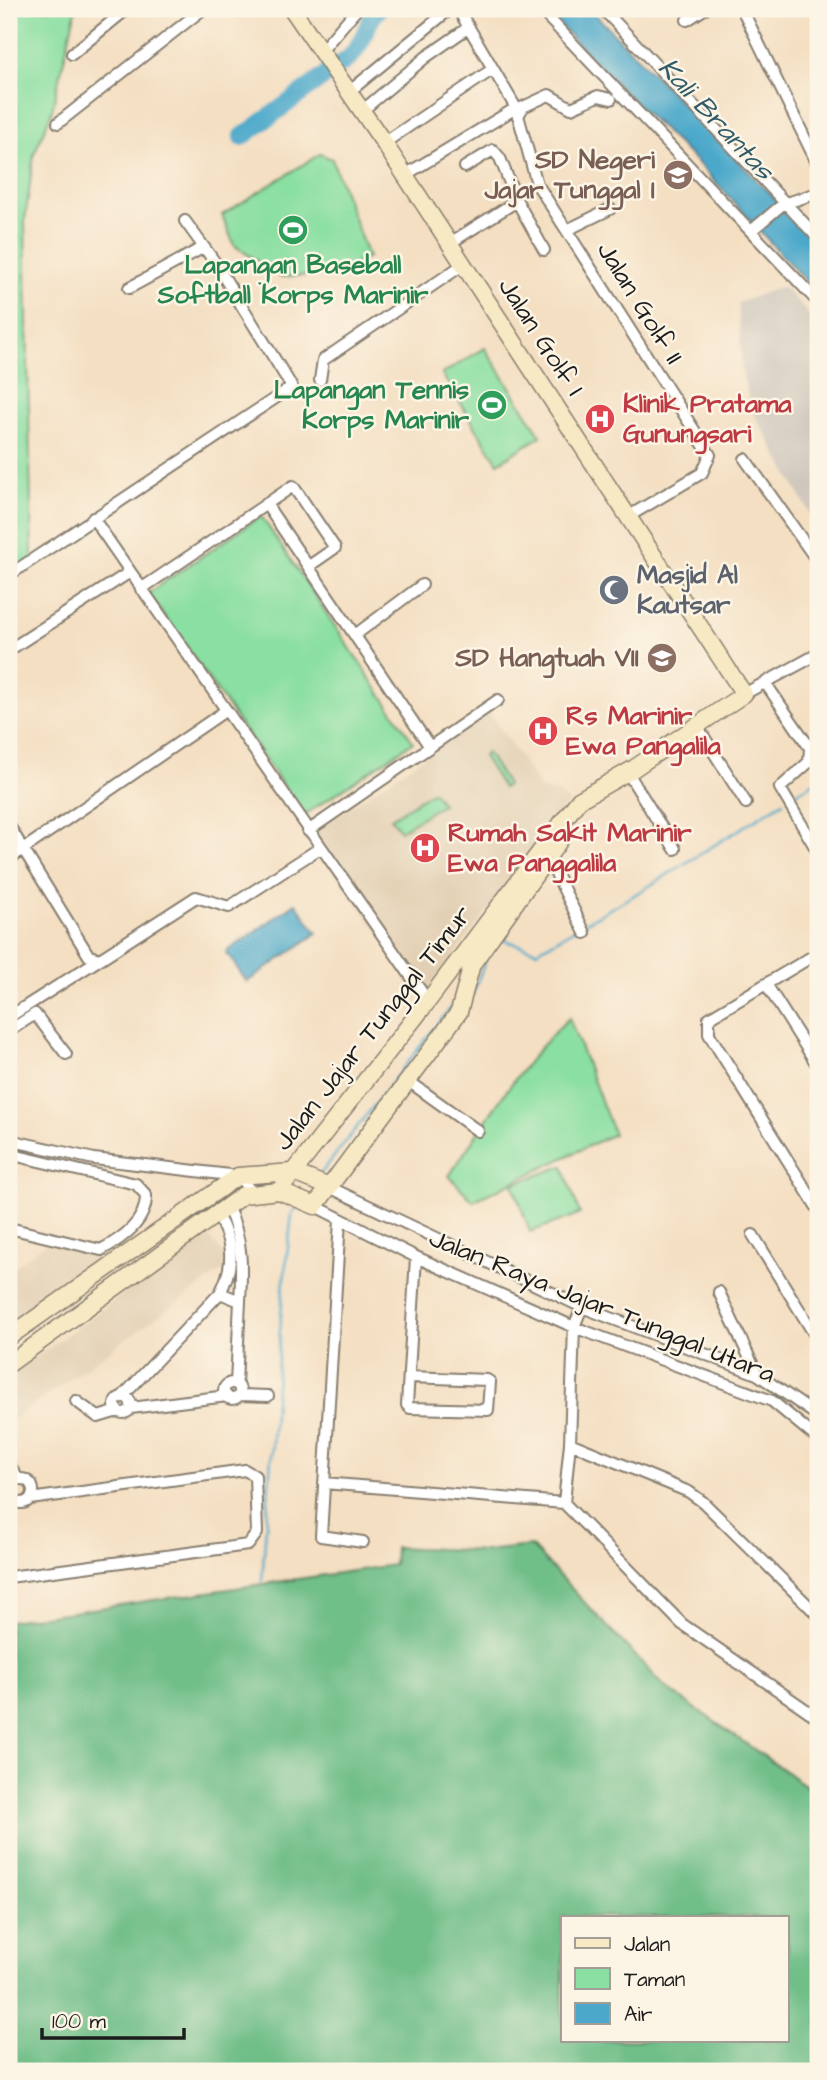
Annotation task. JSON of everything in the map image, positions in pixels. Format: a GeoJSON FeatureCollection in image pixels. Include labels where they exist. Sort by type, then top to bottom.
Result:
{"type":"FeatureCollection","features":[{"type":"Feature","properties":{"kind":"main road","name":"Jalan Golf I"},"geometry":{"type":"LineString","coordinates":[[292,9],[363,110],[744,694]]}},
{"type":"Feature","properties":{"kind":"main road","name":"Jalan Jajar Tunggal Timur"},"geometry":{"type":"LineString","coordinates":[[312,1204],[459,1013],[472,964],[579,800],[628,773],[744,694]]}},
{"type":"Feature","properties":{"kind":"main road","name":"Jalan Jajar Tunggal Timur"},"geometry":{"type":"LineString","coordinates":[[281,1192],[545,853]]}},
{"type":"Feature","properties":{"kind":"main road"},"geometry":{"type":"LineString","coordinates":[[9,1337],[238,1176],[294,1173]]}},
{"type":"Feature","properties":{"kind":"main road","name":"Jalan Raya Jajar Tunggal Utara"},"geometry":{"type":"LineString","coordinates":[[294,1173],[325,1185]]}},
{"type":"Feature","properties":{"kind":"main road"},"geometry":{"type":"LineString","coordinates":[[10,1359],[36,1344],[252,1192],[281,1192]]}},
{"type":"Feature","properties":{"kind":"main road","name":"Jalan Raya Jajar Tunggal Utara"},"geometry":{"type":"LineString","coordinates":[[281,1192],[312,1204]]}},
{"type":"Feature","properties":{"kind":"main road"},"geometry":{"type":"LineString","coordinates":[[23,1327],[26,1338],[36,1344]]}},
{"type":"Feature","properties":{"kind":"street"},"geometry":{"type":"LineString","coordinates":[[72,54],[127,9]]}},
{"type":"Feature","properties":{"kind":"street"},"geometry":{"type":"LineString","coordinates":[[58,123],[203,9]]}},
{"type":"Feature","properties":{"kind":"street"},"geometry":{"type":"LineString","coordinates":[[322,50],[358,9]]}},
{"type":"Feature","properties":{"kind":"street"},"geometry":{"type":"LineString","coordinates":[[350,91],[450,9]]}},
{"type":"Feature","properties":{"kind":"street","name":"Jalan Golf II"},"geometry":{"type":"LineString","coordinates":[[458,9],[517,112],[537,184],[710,455],[702,473],[629,516]]}},
{"type":"Feature","properties":{"kind":"street"},"geometry":{"type":"LineString","coordinates":[[540,9],[753,230],[818,302]]}},
{"type":"Feature","properties":{"kind":"street"},"geometry":{"type":"LineString","coordinates":[[603,9],[818,238]]}},
{"type":"Feature","properties":{"kind":"street"},"geometry":{"type":"LineString","coordinates":[[687,20],[704,9]]}},
{"type":"Feature","properties":{"kind":"street"},"geometry":{"type":"LineString","coordinates":[[743,9],[818,165]]}},
{"type":"Feature","properties":{"kind":"street"},"geometry":{"type":"LineString","coordinates":[[363,110],[426,57],[469,27]]}},
{"type":"Feature","properties":{"kind":"street"},"geometry":{"type":"LineString","coordinates":[[384,143],[493,69]]}},
{"type":"Feature","properties":{"kind":"street"},"geometry":{"type":"LineString","coordinates":[[405,175],[523,107],[550,95],[571,108],[598,96],[611,99]]}},
{"type":"Feature","properties":{"kind":"street"},"geometry":{"type":"LineString","coordinates":[[465,167],[493,150],[500,158],[517,201],[544,250]]}},
{"type":"Feature","properties":{"kind":"street"},"geometry":{"type":"LineString","coordinates":[[753,230],[784,203],[818,193]]}},
{"type":"Feature","properties":{"kind":"street"},"geometry":{"type":"LineString","coordinates":[[450,243],[517,201]]}},
{"type":"Feature","properties":{"kind":"street","name":"Jalan Golf II"},"geometry":{"type":"LineString","coordinates":[[567,230],[610,209]]}},
{"type":"Feature","properties":{"kind":"street"},"geometry":{"type":"LineString","coordinates":[[9,575],[292,387],[185,221]]}},
{"type":"Feature","properties":{"kind":"street"},"geometry":{"type":"LineString","coordinates":[[129,288],[204,247]]}},
{"type":"Feature","properties":{"kind":"street"},"geometry":{"type":"LineString","coordinates":[[320,380],[323,360],[464,264]]}},
{"type":"Feature","properties":{"kind":"street"},"geometry":{"type":"LineString","coordinates":[[745,460],[818,562]]}},
{"type":"Feature","properties":{"kind":"street"},"geometry":{"type":"LineString","coordinates":[[141,589],[293,486],[335,548],[309,566]]}},
{"type":"Feature","properties":{"kind":"street"},"geometry":{"type":"LineString","coordinates":[[266,504],[430,747]]}},
{"type":"Feature","properties":{"kind":"street"},"geometry":{"type":"LineString","coordinates":[[93,519],[428,1001]]}},
{"type":"Feature","properties":{"kind":"street"},"geometry":{"type":"LineString","coordinates":[[9,650],[130,572]]}},
{"type":"Feature","properties":{"kind":"street"},"geometry":{"type":"LineString","coordinates":[[355,635],[422,585]]}},
{"type":"Feature","properties":{"kind":"street"},"geometry":{"type":"LineString","coordinates":[[744,694],[818,654]]}},
{"type":"Feature","properties":{"kind":"street"},"geometry":{"type":"LineString","coordinates":[[766,684],[812,754],[809,762],[783,782],[781,793],[818,852]]}},
{"type":"Feature","properties":{"kind":"street"},"geometry":{"type":"LineString","coordinates":[[308,831],[498,700]]}},
{"type":"Feature","properties":{"kind":"street"},"geometry":{"type":"LineString","coordinates":[[9,859],[225,711]]}},
{"type":"Feature","properties":{"kind":"street"},"geometry":{"type":"LineString","coordinates":[[697,726],[746,803]]}},
{"type":"Feature","properties":{"kind":"street"},"geometry":{"type":"LineString","coordinates":[[628,773],[674,849]]}},
{"type":"Feature","properties":{"kind":"street"},"geometry":{"type":"LineString","coordinates":[[9,826],[89,956],[100,959]]}},
{"type":"Feature","properties":{"kind":"street"},"geometry":{"type":"LineString","coordinates":[[9,1017],[196,897],[229,907],[320,848]]}},
{"type":"Feature","properties":{"kind":"street"},"geometry":{"type":"LineString","coordinates":[[545,853],[585,933]]}},
{"type":"Feature","properties":{"kind":"street"},"geometry":{"type":"LineString","coordinates":[[818,953],[709,1018],[709,1034],[818,1209]]}},
{"type":"Feature","properties":{"kind":"street"},"geometry":{"type":"LineString","coordinates":[[766,984],[818,1066]]}},
{"type":"Feature","properties":{"kind":"street"},"geometry":{"type":"LineString","coordinates":[[9,1031],[35,1014],[66,1054]]}},
{"type":"Feature","properties":{"kind":"street"},"geometry":{"type":"LineString","coordinates":[[407,1080],[478,1131]]}},
{"type":"Feature","properties":{"kind":"street"},"geometry":{"type":"LineString","coordinates":[[9,1140],[94,1159],[238,1176],[252,1192]]}},
{"type":"Feature","properties":{"kind":"street"},"geometry":{"type":"LineString","coordinates":[[9,1154],[135,1184],[146,1195],[144,1214],[139,1221],[101,1250],[9,1228]]}},
{"type":"Feature","properties":{"kind":"street","name":"Jalan Raya Jajar Tunggal Utara"},"geometry":{"type":"LineString","coordinates":[[325,1185],[582,1307],[757,1374],[818,1416]]}},
{"type":"Feature","properties":{"kind":"street","name":"Jalan Raya Jajar Tunggal Utara"},"geometry":{"type":"LineString","coordinates":[[312,1204],[416,1257],[574,1326],[772,1401],[785,1408],[818,1439]]}},
{"type":"Feature","properties":{"kind":"street"},"geometry":{"type":"LineString","coordinates":[[118,1411],[115,1405],[220,1293],[231,1264],[228,1234],[222,1212]]}},
{"type":"Feature","properties":{"kind":"street"},"geometry":{"type":"LineString","coordinates":[[76,1401],[98,1417],[118,1411],[122,1413],[131,1408],[226,1396],[232,1399],[238,1390],[242,1249],[238,1228],[222,1212]]}},
{"type":"Feature","properties":{"kind":"street"},"geometry":{"type":"LineString","coordinates":[[341,1220],[321,1536],[363,1542]]}},
{"type":"Feature","properties":{"kind":"street"},"geometry":{"type":"LineString","coordinates":[[753,1235],[818,1340]]}},
{"type":"Feature","properties":{"kind":"street"},"geometry":{"type":"LineString","coordinates":[[409,1377],[487,1380],[490,1382],[488,1410],[410,1408],[407,1405],[416,1257]]}},
{"type":"Feature","properties":{"kind":"street"},"geometry":{"type":"LineString","coordinates":[[719,1292],[757,1374]]}},
{"type":"Feature","properties":{"kind":"street"},"geometry":{"type":"LineString","coordinates":[[220,1293],[240,1301]]}},
{"type":"Feature","properties":{"kind":"street"},"geometry":{"type":"LineString","coordinates":[[564,1503],[570,1443],[574,1326],[582,1307]]}},
{"type":"Feature","properties":{"kind":"street"},"geometry":{"type":"LineString","coordinates":[[238,1390],[268,1395]]}},
{"type":"Feature","properties":{"kind":"street"},"geometry":{"type":"LineString","coordinates":[[122,1397],[130,1400],[131,1408]]}},
{"type":"Feature","properties":{"kind":"street"},"geometry":{"type":"LineString","coordinates":[[570,1443],[689,1492],[703,1502],[818,1615]]}},
{"type":"Feature","properties":{"kind":"street"},"geometry":{"type":"LineString","coordinates":[[9,1465],[18,1479],[31,1484],[30,1499]]}},
{"type":"Feature","properties":{"kind":"street"},"geometry":{"type":"LineString","coordinates":[[9,1577],[234,1547],[254,1541],[257,1533],[255,1476],[246,1470],[17,1502],[10,1498],[10,1486],[18,1479]]}},
{"type":"Feature","properties":{"kind":"street"},"geometry":{"type":"LineString","coordinates":[[324,1483],[564,1503],[682,1624],[818,1718]]}},
{"type":"Feature","properties":{"kind":"shaded area"},"geometry":{"type":"Polygon","coordinates":[[[783,286],[818,325],[818,528],[751,408],[742,371],[738,303],[783,286]]]}},
{"type":"Feature","properties":{"kind":"shaded area","name":"Rumah Sakit Marinir Ewa Panggalila"},"geometry":{"type":"Polygon","coordinates":[[[490,713],[542,790],[556,792],[569,802],[424,996],[308,835],[490,713]]]}},
{"type":"Feature","properties":{"kind":"shaded area"},"geometry":{"type":"Polygon","coordinates":[[[203,1231],[226,1257],[226,1268],[9,1422],[9,1376],[102,1310],[203,1231]]]}},
{"type":"Feature","properties":{"kind":"shaded area"},"geometry":{"type":"Polygon","coordinates":[[[46,1243],[106,1257],[9,1328],[9,1271],[46,1243]]]}},
{"type":"Feature","properties":{"kind":"green space"},"geometry":{"type":"Polygon","coordinates":[[[9,9],[76,9],[51,114],[34,154],[25,220],[32,559],[9,575],[9,9]]]}},
{"type":"Feature","properties":{"kind":"green space","name":"Lapangan Baseball Softball Korps Marinir"},"geometry":{"type":"Polygon","coordinates":[[[320,154],[332,159],[368,257],[335,274],[280,277],[234,245],[222,215],[320,154]]]}},
{"type":"Feature","properties":{"kind":"green space","name":"Lapangan Tennis Korps Marinir"},"geometry":{"type":"Polygon","coordinates":[[[485,348],[541,436],[498,463],[442,374],[485,348]]]}},
{"type":"Feature","properties":{"kind":"green space"},"geometry":{"type":"Polygon","coordinates":[[[261,516],[413,742],[304,815],[148,593],[261,516]]]}},
{"type":"Feature","properties":{"kind":"green space"},"geometry":{"type":"Polygon","coordinates":[[[487,753],[507,785],[503,788],[483,756],[487,753]]]}},
{"type":"Feature","properties":{"kind":"green space"},"geometry":{"type":"Polygon","coordinates":[[[433,791],[442,804],[400,831],[391,818],[433,791]]]}},
{"type":"Feature","properties":{"kind":"green space"},"geometry":{"type":"Polygon","coordinates":[[[569,1018],[614,1134],[473,1201],[449,1176],[519,1074],[569,1018]]]}},
{"type":"Feature","properties":{"kind":"green space"},"geometry":{"type":"Polygon","coordinates":[[[563,1166],[580,1214],[530,1232],[513,1184],[563,1166]]]}},
{"type":"Feature","properties":{"kind":"green space"},"geometry":{"type":"Polygon","coordinates":[[[531,1546],[665,1687],[818,1794],[818,2071],[9,2071],[9,1621],[394,1565],[395,1547],[485,1551],[531,1546]]]}},
{"type":"Feature","properties":{"kind":"water"},"geometry":{"type":"Polygon","coordinates":[[[544,9],[590,9],[818,243],[818,295],[698,163],[633,101],[544,9]]]}},
{"type":"Feature","properties":{"kind":"water"},"geometry":{"type":"Polygon","coordinates":[[[296,903],[317,933],[247,982],[226,952],[296,903]]]}},
{"type":"Feature","properties":{"kind":"waterway","name":"Kali Brantas"},"geometry":{"type":"LineString","coordinates":[[242,137],[349,58],[379,9]]}},
{"type":"Feature","properties":{"kind":"waterway"},"geometry":{"type":"LineString","coordinates":[[788,798],[818,780]]}},
{"type":"Feature","properties":{"kind":"waterway"},"geometry":{"type":"LineString","coordinates":[[585,923],[783,802]]}},
{"type":"Feature","properties":{"kind":"waterway"},"geometry":{"type":"LineString","coordinates":[[494,945],[504,940],[537,951],[580,926]]}},
{"type":"Feature","properties":{"kind":"waterway"},"geometry":{"type":"LineString","coordinates":[[469,997],[472,996],[487,956]]}},
{"type":"Feature","properties":{"kind":"waterway"},"geometry":{"type":"LineString","coordinates":[[318,1177],[454,1003]]}},
{"type":"Feature","properties":{"kind":"waterway"},"geometry":{"type":"LineString","coordinates":[[262,1581],[283,1289],[292,1214],[298,1206]]}},
{"type":"Feature","properties":{"kind":"place","name":"SD Negeri Jajar Tunggal I"},"geometry":{"type":"Point","coordinates":[678,175]}},
{"type":"Feature","properties":{"kind":"place","name":"Lapangan Baseball Softball Korps Marinir"},"geometry":{"type":"Point","coordinates":[293,230]}},
{"type":"Feature","properties":{"kind":"place","name":"Lapangan Tennis Korps Marinir"},"geometry":{"type":"Point","coordinates":[492,405]}},
{"type":"Feature","properties":{"kind":"place","name":"Klinik Pratama Gunungsari"},"geometry":{"type":"Point","coordinates":[600,419]}},
{"type":"Feature","properties":{"kind":"place","name":"Masjid Al Kautsar"},"geometry":{"type":"Point","coordinates":[614,590]}},
{"type":"Feature","properties":{"kind":"place","name":"SD Hangtuah VII"},"geometry":{"type":"Point","coordinates":[662,658]}},
{"type":"Feature","properties":{"kind":"place","name":"Rs Marinir Ewa Pangalila"},"geometry":{"type":"Point","coordinates":[543,731]}},
{"type":"Feature","properties":{"kind":"place","name":"Rumah Sakit Marinir Ewa Panggalila"},"geometry":{"type":"Point","coordinates":[425,848]}}]}
